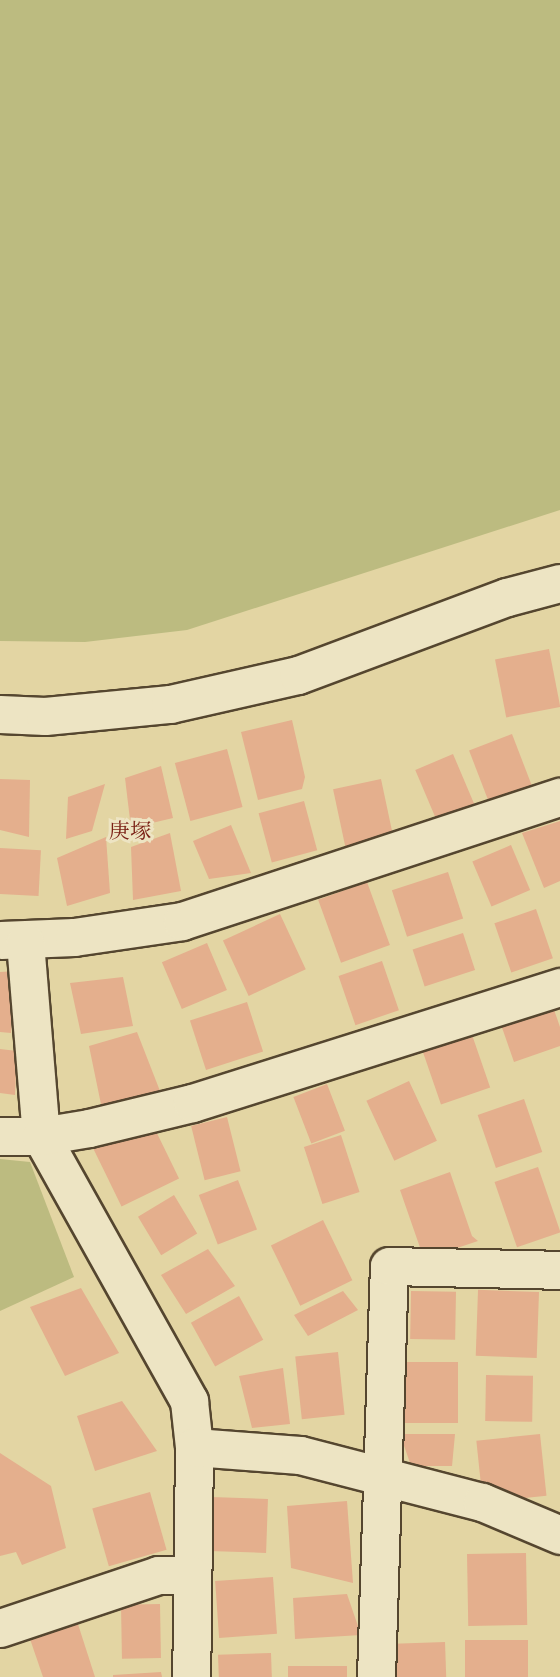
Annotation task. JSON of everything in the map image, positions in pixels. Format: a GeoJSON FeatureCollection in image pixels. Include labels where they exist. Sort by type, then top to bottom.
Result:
{"type":"FeatureCollection","features":[{"type":"Feature","properties":{"kind":"street"},"geometry":{"type":"LineString","coordinates":[[0,714],[45,716],[170,704],[298,676],[508,597],[560,583]]}},
{"type":"Feature","properties":{"kind":"street"},"geometry":{"type":"LineString","coordinates":[[191,1677],[194,1447],[189,1401],[41,1136],[12,941],[182,921],[560,797]]}},
{"type":"Feature","properties":{"kind":"street"},"geometry":{"type":"LineString","coordinates":[[0,1136],[41,1136],[192,1103],[560,987]]}},
{"type":"Feature","properties":{"kind":"street"},"geometry":{"type":"LineString","coordinates":[[376,1677],[380,1476],[389,1266],[560,1270]]}},
{"type":"Feature","properties":{"kind":"street"},"geometry":{"type":"LineString","coordinates":[[194,1447],[300,1455],[482,1502],[560,1535]]}},
{"type":"Feature","properties":{"kind":"street"},"geometry":{"type":"LineString","coordinates":[[0,1628],[158,1576],[191,1576]]}},
{"type":"Feature","properties":{"kind":"shaded area"},"geometry":{"type":"Polygon","coordinates":[[[0,0],[560,0],[560,510],[187,630],[85,642],[0,641],[0,0]]]}},
{"type":"Feature","properties":{"kind":"shaded area"},"geometry":{"type":"Polygon","coordinates":[[[0,1159],[30,1162],[74,1277],[0,1311],[0,1159]]]}},
{"type":"Feature","properties":{"kind":"building"},"geometry":{"type":"Polygon","coordinates":[[[549,649],[560,707],[506,717],[495,659],[549,649]]]}},
{"type":"Feature","properties":{"kind":"building"},"geometry":{"type":"Polygon","coordinates":[[[292,720],[305,777],[302,789],[258,800],[241,732],[292,720]]]}},
{"type":"Feature","properties":{"kind":"building"},"geometry":{"type":"Polygon","coordinates":[[[512,734],[533,789],[490,806],[469,750],[512,734]]]}},
{"type":"Feature","properties":{"kind":"building"},"geometry":{"type":"Polygon","coordinates":[[[227,749],[243,807],[190,821],[175,763],[227,749]]]}},
{"type":"Feature","properties":{"kind":"building"},"geometry":{"type":"Polygon","coordinates":[[[453,754],[476,809],[439,825],[415,770],[453,754]]]}},
{"type":"Feature","properties":{"kind":"building"},"geometry":{"type":"Polygon","coordinates":[[[161,766],[173,818],[131,828],[125,778],[161,766]]]}},
{"type":"Feature","properties":{"kind":"building"},"geometry":{"type":"Polygon","coordinates":[[[0,779],[30,780],[29,837],[0,830],[0,779]]]}},
{"type":"Feature","properties":{"kind":"building"},"geometry":{"type":"Polygon","coordinates":[[[381,779],[394,840],[346,850],[333,789],[381,779]]]}},
{"type":"Feature","properties":{"kind":"building"},"geometry":{"type":"Polygon","coordinates":[[[105,784],[92,831],[66,839],[68,797],[105,784]]]}},
{"type":"Feature","properties":{"kind":"building"},"geometry":{"type":"Polygon","coordinates":[[[304,801],[317,850],[272,862],[259,813],[304,801]]]}},
{"type":"Feature","properties":{"kind":"building"},"geometry":{"type":"Polygon","coordinates":[[[560,821],[560,881],[544,888],[522,833],[560,821]]]}},
{"type":"Feature","properties":{"kind":"building"},"geometry":{"type":"Polygon","coordinates":[[[231,825],[251,873],[209,879],[193,841],[231,825]]]}},
{"type":"Feature","properties":{"kind":"building"},"geometry":{"type":"Polygon","coordinates":[[[170,833],[181,891],[133,900],[131,847],[170,833]]]}},
{"type":"Feature","properties":{"kind":"building"},"geometry":{"type":"Polygon","coordinates":[[[106,837],[110,893],[67,906],[57,858],[106,837]]]}},
{"type":"Feature","properties":{"kind":"building"},"geometry":{"type":"Polygon","coordinates":[[[511,845],[530,890],[491,907],[472,861],[511,845]]]}},
{"type":"Feature","properties":{"kind":"building"},"geometry":{"type":"Polygon","coordinates":[[[0,848],[41,850],[39,896],[0,894],[0,848]]]}},
{"type":"Feature","properties":{"kind":"building"},"geometry":{"type":"Polygon","coordinates":[[[448,872],[463,919],[407,937],[392,890],[448,872]]]}},
{"type":"Feature","properties":{"kind":"building"},"geometry":{"type":"Polygon","coordinates":[[[367,882],[390,945],[341,963],[318,900],[367,882]]]}},
{"type":"Feature","properties":{"kind":"building"},"geometry":{"type":"Polygon","coordinates":[[[536,909],[553,958],[511,972],[494,923],[536,909]]]}},
{"type":"Feature","properties":{"kind":"building"},"geometry":{"type":"Polygon","coordinates":[[[280,914],[306,969],[249,996],[223,941],[280,914]]]}},
{"type":"Feature","properties":{"kind":"building"},"geometry":{"type":"Polygon","coordinates":[[[463,933],[475,970],[425,986],[413,949],[463,933]]]}},
{"type":"Feature","properties":{"kind":"building"},"geometry":{"type":"Polygon","coordinates":[[[207,943],[227,990],[182,1009],[162,962],[207,943]]]}},
{"type":"Feature","properties":{"kind":"building"},"geometry":{"type":"Polygon","coordinates":[[[382,961],[399,1010],[355,1025],[339,976],[382,961]]]}},
{"type":"Feature","properties":{"kind":"building"},"geometry":{"type":"Polygon","coordinates":[[[16,971],[11,1033],[0,1032],[0,972],[16,971]]]}},
{"type":"Feature","properties":{"kind":"building"},"geometry":{"type":"Polygon","coordinates":[[[123,977],[133,1026],[81,1034],[70,983],[123,977]]]}},
{"type":"Feature","properties":{"kind":"building"},"geometry":{"type":"Polygon","coordinates":[[[551,1001],[560,1027],[560,1046],[514,1062],[499,1019],[551,1001]]]}},
{"type":"Feature","properties":{"kind":"building"},"geometry":{"type":"Polygon","coordinates":[[[247,1002],[263,1051],[206,1070],[190,1021],[247,1002]]]}},
{"type":"Feature","properties":{"kind":"building"},"geometry":{"type":"Polygon","coordinates":[[[470,1029],[490,1088],[441,1105],[421,1046],[470,1029]]]}},
{"type":"Feature","properties":{"kind":"building"},"geometry":{"type":"Polygon","coordinates":[[[137,1032],[160,1091],[103,1114],[89,1046],[137,1032]]]}},
{"type":"Feature","properties":{"kind":"building"},"geometry":{"type":"Polygon","coordinates":[[[0,1049],[17,1051],[15,1095],[0,1093],[0,1049]]]}},
{"type":"Feature","properties":{"kind":"building"},"geometry":{"type":"Polygon","coordinates":[[[409,1081],[437,1141],[394,1161],[366,1101],[409,1081]]]}},
{"type":"Feature","properties":{"kind":"building"},"geometry":{"type":"Polygon","coordinates":[[[327,1084],[345,1131],[311,1144],[293,1097],[327,1084]]]}},
{"type":"Feature","properties":{"kind":"building"},"geometry":{"type":"Polygon","coordinates":[[[524,1099],[542,1152],[496,1168],[478,1115],[524,1099]]]}},
{"type":"Feature","properties":{"kind":"building"},"geometry":{"type":"Polygon","coordinates":[[[227,1117],[241,1171],[205,1180],[191,1126],[227,1117]]]}},
{"type":"Feature","properties":{"kind":"building"},"geometry":{"type":"Polygon","coordinates":[[[151,1121],[179,1179],[122,1207],[93,1149],[151,1121]]]}},
{"type":"Feature","properties":{"kind":"building"},"geometry":{"type":"Polygon","coordinates":[[[341,1135],[360,1192],[322,1204],[304,1147],[341,1135]]]}},
{"type":"Feature","properties":{"kind":"building"},"geometry":{"type":"Polygon","coordinates":[[[538,1167],[560,1232],[517,1247],[495,1182],[538,1167]]]}},
{"type":"Feature","properties":{"kind":"building"},"geometry":{"type":"Polygon","coordinates":[[[450,1172],[472,1236],[478,1241],[424,1259],[400,1190],[450,1172]]]}},
{"type":"Feature","properties":{"kind":"building"},"geometry":{"type":"Polygon","coordinates":[[[238,1180],[257,1229],[218,1245],[199,1195],[238,1180]]]}},
{"type":"Feature","properties":{"kind":"building"},"geometry":{"type":"Polygon","coordinates":[[[174,1195],[197,1234],[161,1255],[138,1217],[174,1195]]]}},
{"type":"Feature","properties":{"kind":"building"},"geometry":{"type":"Polygon","coordinates":[[[323,1220],[352,1280],[300,1306],[271,1245],[323,1220]]]}},
{"type":"Feature","properties":{"kind":"building"},"geometry":{"type":"Polygon","coordinates":[[[208,1249],[235,1286],[186,1314],[161,1275],[208,1249]]]}},
{"type":"Feature","properties":{"kind":"building"},"geometry":{"type":"Polygon","coordinates":[[[81,1288],[119,1353],[65,1376],[30,1307],[81,1288]]]}},
{"type":"Feature","properties":{"kind":"building"},"geometry":{"type":"Polygon","coordinates":[[[478,1290],[539,1292],[537,1358],[476,1356],[478,1290]]]}},
{"type":"Feature","properties":{"kind":"building"},"geometry":{"type":"Polygon","coordinates":[[[343,1291],[358,1310],[308,1336],[294,1315],[343,1291]]]}},
{"type":"Feature","properties":{"kind":"building"},"geometry":{"type":"Polygon","coordinates":[[[411,1291],[456,1292],[455,1340],[410,1339],[411,1291]]]}},
{"type":"Feature","properties":{"kind":"building"},"geometry":{"type":"Polygon","coordinates":[[[239,1296],[263,1340],[215,1366],[191,1323],[239,1296]]]}},
{"type":"Feature","properties":{"kind":"building"},"geometry":{"type":"Polygon","coordinates":[[[338,1352],[345,1415],[302,1419],[295,1356],[338,1352]]]}},
{"type":"Feature","properties":{"kind":"building"},"geometry":{"type":"Polygon","coordinates":[[[404,1362],[458,1362],[458,1423],[404,1423],[404,1362]]]}},
{"type":"Feature","properties":{"kind":"building"},"geometry":{"type":"Polygon","coordinates":[[[283,1368],[290,1424],[252,1428],[239,1376],[283,1368]]]}},
{"type":"Feature","properties":{"kind":"building"},"geometry":{"type":"Polygon","coordinates":[[[486,1375],[533,1376],[532,1422],[485,1421],[486,1375]]]}},
{"type":"Feature","properties":{"kind":"building"},"geometry":{"type":"Polygon","coordinates":[[[122,1401],[157,1451],[95,1471],[77,1416],[122,1401]]]}},
{"type":"Feature","properties":{"kind":"building"},"geometry":{"type":"Polygon","coordinates":[[[400,1434],[455,1434],[452,1466],[411,1466],[400,1434]]]}},
{"type":"Feature","properties":{"kind":"building"},"geometry":{"type":"Polygon","coordinates":[[[540,1434],[546,1496],[483,1502],[476,1441],[540,1434]]]}},
{"type":"Feature","properties":{"kind":"building"},"geometry":{"type":"Polygon","coordinates":[[[0,1453],[51,1486],[66,1548],[22,1565],[16,1552],[0,1556],[0,1453]]]}},
{"type":"Feature","properties":{"kind":"building"},"geometry":{"type":"Polygon","coordinates":[[[150,1492],[167,1550],[109,1566],[92,1509],[150,1492]]]}},
{"type":"Feature","properties":{"kind":"building"},"geometry":{"type":"Polygon","coordinates":[[[211,1497],[268,1499],[266,1553],[209,1551],[211,1497]]]}},
{"type":"Feature","properties":{"kind":"building"},"geometry":{"type":"Polygon","coordinates":[[[347,1501],[353,1583],[291,1568],[287,1506],[347,1501]]]}},
{"type":"Feature","properties":{"kind":"building"},"geometry":{"type":"Polygon","coordinates":[[[526,1553],[527,1625],[468,1626],[467,1554],[526,1553]]]}},
{"type":"Feature","properties":{"kind":"building"},"geometry":{"type":"Polygon","coordinates":[[[273,1577],[277,1634],[219,1638],[215,1581],[273,1577]]]}},
{"type":"Feature","properties":{"kind":"building"},"geometry":{"type":"Polygon","coordinates":[[[347,1594],[361,1635],[295,1639],[293,1598],[347,1594]]]}},
{"type":"Feature","properties":{"kind":"building"},"geometry":{"type":"Polygon","coordinates":[[[160,1604],[161,1658],[122,1659],[121,1605],[160,1604]]]}},
{"type":"Feature","properties":{"kind":"building"},"geometry":{"type":"Polygon","coordinates":[[[76,1618],[95,1677],[43,1677],[29,1636],[76,1618]]]}},
{"type":"Feature","properties":{"kind":"building"},"geometry":{"type":"Polygon","coordinates":[[[465,1640],[528,1640],[528,1677],[465,1677],[465,1640]]]}},
{"type":"Feature","properties":{"kind":"building"},"geometry":{"type":"Polygon","coordinates":[[[445,1642],[446,1677],[395,1677],[394,1644],[445,1642]]]}},
{"type":"Feature","properties":{"kind":"building"},"geometry":{"type":"Polygon","coordinates":[[[271,1653],[272,1677],[219,1677],[218,1655],[271,1653]]]}},
{"type":"Feature","properties":{"kind":"building"},"geometry":{"type":"Polygon","coordinates":[[[288,1666],[347,1666],[347,1677],[288,1677],[288,1666]]]}},
{"type":"Feature","properties":{"kind":"building"},"geometry":{"type":"Polygon","coordinates":[[[161,1672],[162,1677],[113,1677],[113,1675],[161,1672]]]}},
{"type":"Feature","properties":{"kind":"district","name":"庚塚"},"geometry":{"type":"Point","coordinates":[130,831]}}]}
